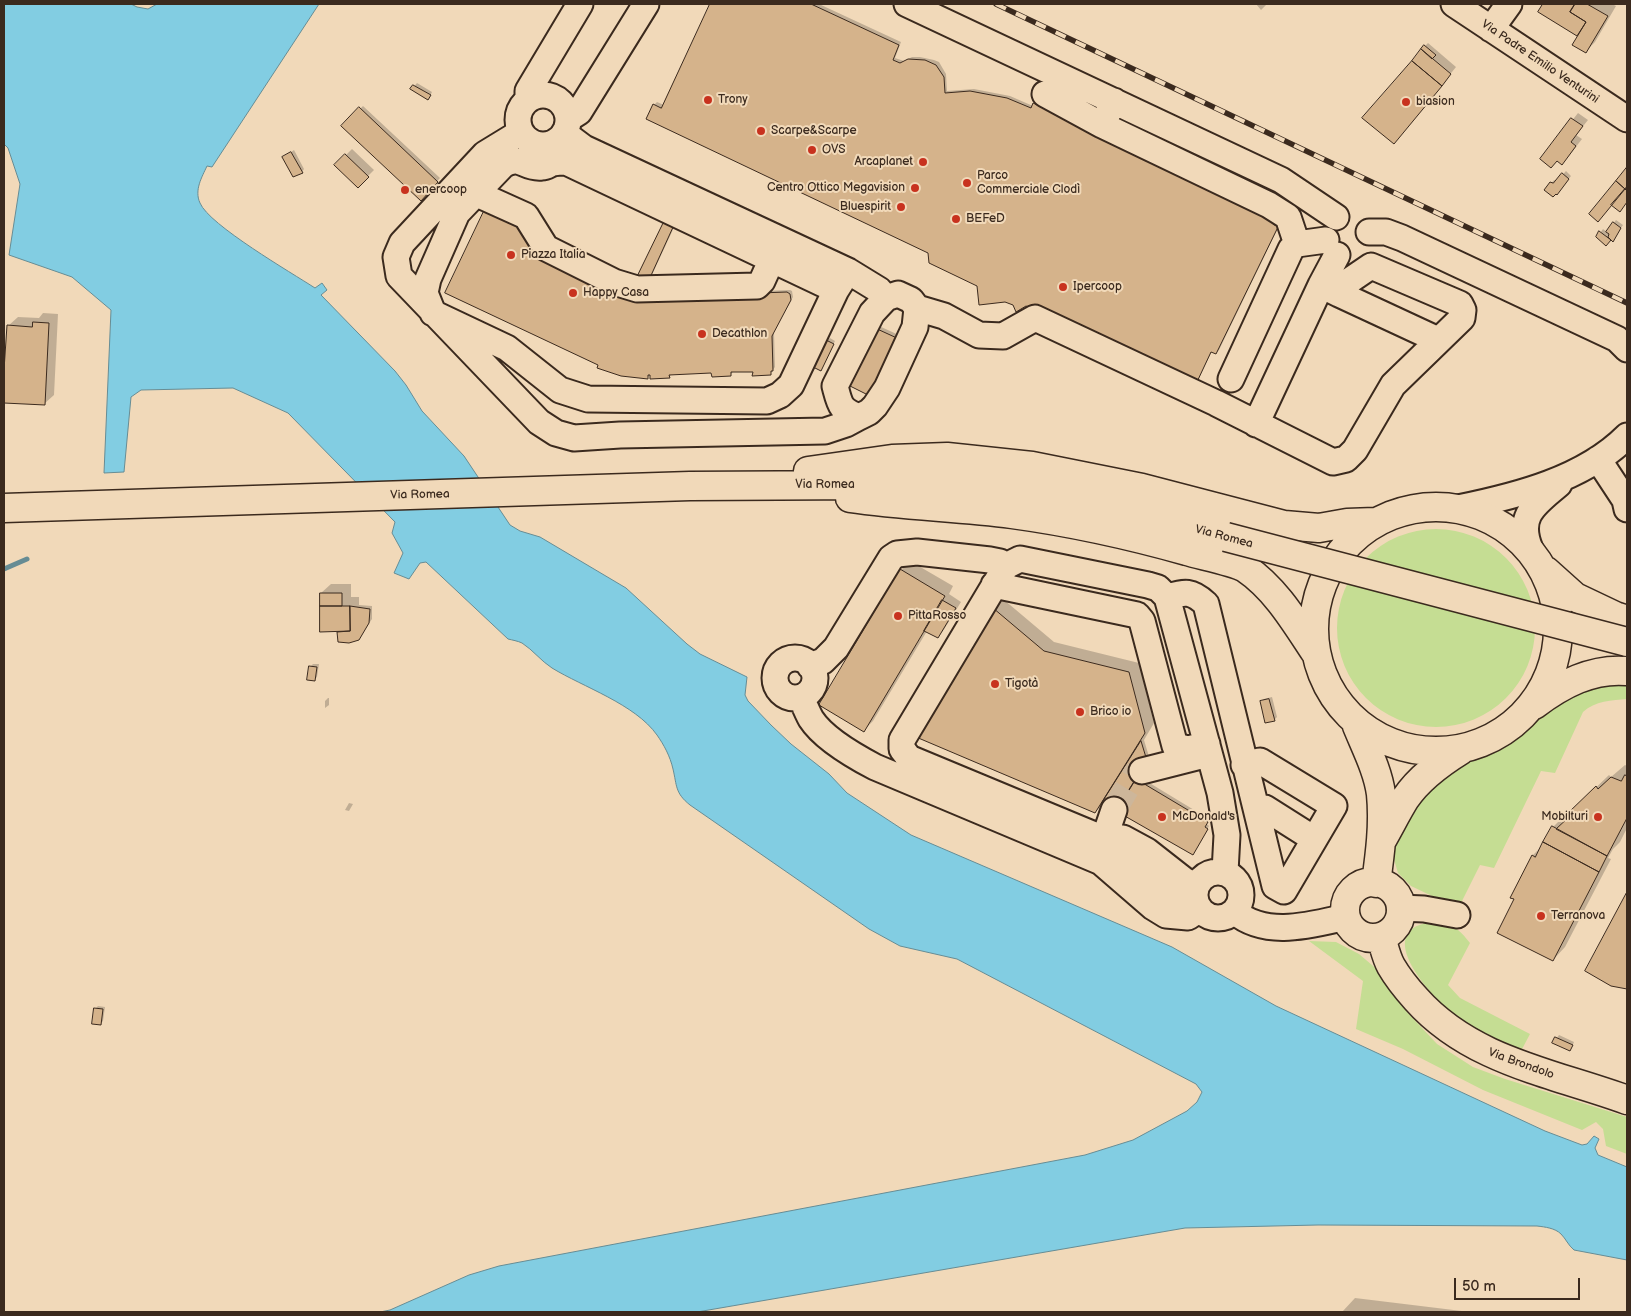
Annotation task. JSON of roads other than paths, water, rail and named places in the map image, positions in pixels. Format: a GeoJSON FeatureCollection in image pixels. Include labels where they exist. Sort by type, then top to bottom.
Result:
{"type":"FeatureCollection","features":[{"type":"Feature","properties":{"kind":"main road"},"geometry":{"type":"LineString","coordinates":[[690,486],[747,477],[818,470],[892,458],[948,457],[1032,466],[1133,486],[1284,525],[1319,528],[1347,523],[1375,522]]}},
{"type":"Feature","properties":{"kind":"main road","name":"Via Romea"},"geometry":{"type":"LineString","coordinates":[[4,508],[690,486],[868,485],[940,482],[1002,487],[1072,496],[1627,642]]}},
{"type":"Feature","properties":{"kind":"main road"},"geometry":{"type":"LineString","coordinates":[[690,486],[748,499],[846,497],[891,504],[1012,514],[1140,538],[1244,567],[1269,589],[1286,609],[1315,652]]}},
{"type":"Feature","properties":{"kind":"main road"},"geometry":{"type":"LineString","coordinates":[[1463,748],[1431,753],[1372,737],[1357,726],[1343,711],[1325,684],[1315,652],[1314,614],[1324,578],[1345,546],[1375,522],[1401,511],[1430,506],[1458,508],[1478,513],[1497,522],[1515,534],[1536,559],[1576,597],[1627,620]]}},
{"type":"Feature","properties":{"kind":"main road"},"geometry":{"type":"LineString","coordinates":[[1519,716],[1541,694],[1554,664],[1559,632],[1555,600],[1536,559]]}},
{"type":"Feature","properties":{"kind":"main road"},"geometry":{"type":"LineString","coordinates":[[1381,841],[1406,798],[1421,780],[1463,748],[1495,735],[1552,692],[1574,680],[1605,671],[1627,671]]}},
{"type":"Feature","properties":{"kind":"main road"},"geometry":{"type":"LineString","coordinates":[[1357,726],[1373,764],[1380,794],[1381,841],[1376,883]]}},
{"type":"Feature","properties":{"kind":"main road"},"geometry":{"type":"LineString","coordinates":[[1376,883],[1390,888],[1399,900],[1400,908],[1400,915],[1394,928],[1381,937],[1374,938],[1359,934],[1353,930],[1346,917],[1346,902],[1350,895],[1361,885],[1376,883]]}},
{"type":"Feature","properties":{"kind":"main road","name":"Via Brondolo"},"geometry":{"type":"LineString","coordinates":[[1381,937],[1390,963],[1401,982],[1423,1007],[1456,1034],[1481,1049],[1516,1064],[1626,1099]]}},
{"type":"Feature","properties":{"kind":"street"},"geometry":{"type":"LineString","coordinates":[[528,99],[528,90],[580,4]]}},
{"type":"Feature","properties":{"kind":"street"},"geometry":{"type":"LineString","coordinates":[[646,4],[579,112],[566,126],[560,138],[547,144],[532,142],[522,132],[518,118],[522,106],[528,99],[543,94],[550,96],[563,104],[566,111],[566,126],[584,148],[842,281]]}},
{"type":"Feature","properties":{"kind":"street"},"geometry":{"type":"LineString","coordinates":[[907,4],[1281,180],[1336,217]]}},
{"type":"Feature","properties":{"kind":"street","name":"Via Padre Emilio Venturini"},"geometry":{"type":"LineString","coordinates":[[1454,4],[1627,119]]}},
{"type":"Feature","properties":{"kind":"street"},"geometry":{"type":"LineString","coordinates":[[1491,29],[1509,4]]}},
{"type":"Feature","properties":{"kind":"street"},"geometry":{"type":"LineString","coordinates":[[1045,94],[1102,124],[1269,205],[1288,218],[1297,244]]}},
{"type":"Feature","properties":{"kind":"street"},"geometry":{"type":"LineString","coordinates":[[1102,124],[1114,100]]}},
{"type":"Feature","properties":{"kind":"street"},"geometry":{"type":"LineString","coordinates":[[522,132],[485,154],[402,244],[396,257],[399,276],[539,422],[556,433],[574,438],[620,435],[825,430],[846,424],[869,412],[875,406],[886,388],[915,327],[918,308]]}},
{"type":"Feature","properties":{"kind":"street"},"geometry":{"type":"LineString","coordinates":[[842,281],[791,385],[780,395],[767,401],[588,399],[560,390],[508,348],[433,313],[425,293],[428,279],[457,213],[502,165],[517,160],[533,167],[545,167],[553,163],[566,162],[772,259],[842,281],[879,290],[886,298]]}},
{"type":"Feature","properties":{"kind":"street"},"geometry":{"type":"LineString","coordinates":[[475,193],[526,216],[546,248],[614,282],[637,289],[757,286],[762,281],[772,259]]}},
{"type":"Feature","properties":{"kind":"street"},"geometry":{"type":"LineString","coordinates":[[1256,424],[1330,289],[1331,248],[1328,225],[1336,217],[1345,214],[1358,217],[1365,223],[1369,232],[1368,244],[1361,254],[1348,258],[1331,248],[1297,244]]}},
{"type":"Feature","properties":{"kind":"street"},"geometry":{"type":"LineString","coordinates":[[1369,232],[1386,232],[1402,238],[1617,339],[1627,349]]}},
{"type":"Feature","properties":{"kind":"street"},"geometry":{"type":"LineString","coordinates":[[1231,379],[1287,256],[1297,244]]}},
{"type":"Feature","properties":{"kind":"street"},"geometry":{"type":"LineString","coordinates":[[798,431],[812,426],[818,419],[872,313],[886,298],[898,294],[911,300],[918,308],[944,316],[979,335],[1004,336],[1035,318],[1216,403],[1333,462],[1346,459],[1355,450],[1392,385],[1462,318],[1463,310],[1460,304],[1371,266],[1346,283],[1330,289]]}},
{"type":"Feature","properties":{"kind":"street"},"geometry":{"type":"LineString","coordinates":[[1330,289],[1438,340]]}},
{"type":"Feature","properties":{"kind":"street"},"geometry":{"type":"LineString","coordinates":[[485,365],[508,348]]}},
{"type":"Feature","properties":{"kind":"street"},"geometry":{"type":"LineString","coordinates":[[835,386],[840,406],[848,413],[860,417]]}},
{"type":"Feature","properties":{"kind":"street"},"geometry":{"type":"LineString","coordinates":[[767,401],[772,431]]}},
{"type":"Feature","properties":{"kind":"street"},"geometry":{"type":"LineString","coordinates":[[1458,508],[1520,492],[1569,475],[1598,459],[1617,446],[1627,436]]}},
{"type":"Feature","properties":{"kind":"street"},"geometry":{"type":"LineString","coordinates":[[1598,459],[1625,500],[1627,509]]}},
{"type":"Feature","properties":{"kind":"street"},"geometry":{"type":"LineString","coordinates":[[1536,559],[1524,536],[1525,520],[1532,507],[1569,475]]}},
{"type":"Feature","properties":{"kind":"street"},"geometry":{"type":"LineString","coordinates":[[810,666],[823,661],[836,648],[891,558],[897,554],[926,553],[1000,562],[1000,575]]}},
{"type":"Feature","properties":{"kind":"street"},"geometry":{"type":"LineString","coordinates":[[801,697],[812,720],[850,754],[875,767],[1101,862],[1153,908],[1166,916],[1188,917],[1197,899],[1205,876],[1218,871],[1231,875],[1240,886],[1241,900],[1235,912],[1220,918],[1213,918],[1206,914],[1197,899],[1184,880],[1148,851],[1123,838],[1104,839],[909,758],[902,749],[902,740],[1000,575],[1020,559],[1158,588],[1167,597],[1220,793],[1227,835],[1225,872]]}},
{"type":"Feature","properties":{"kind":"street"},"geometry":{"type":"LineString","coordinates":[[1074,601],[1081,571]]}},
{"type":"Feature","properties":{"kind":"street"},"geometry":{"type":"LineString","coordinates":[[1000,575],[1074,601],[1137,615],[1142,621],[1174,746],[1188,749],[1209,749]]}},
{"type":"Feature","properties":{"kind":"street"},"geometry":{"type":"LineString","coordinates":[[1167,597],[1186,592],[1198,596],[1206,604],[1247,774],[1275,886],[1284,891],[1334,806],[1260,761],[1247,774],[1220,793]]}},
{"type":"Feature","properties":{"kind":"street"},"geometry":{"type":"LineString","coordinates":[[792,659],[799,659],[810,666],[814,672],[813,686],[809,692],[801,697],[791,698],[779,691],[775,678],[776,671],[780,665],[792,659]]}},
{"type":"Feature","properties":{"kind":"street"},"geometry":{"type":"LineString","coordinates":[[1142,771],[1209,749]]}},
{"type":"Feature","properties":{"kind":"street"},"geometry":{"type":"LineString","coordinates":[[1257,810],[1265,808],[1314,839]]}},
{"type":"Feature","properties":{"kind":"street"},"geometry":{"type":"LineString","coordinates":[[1104,839],[1114,810]]}},
{"type":"Feature","properties":{"kind":"street"},"geometry":{"type":"LineString","coordinates":[[1400,908],[1424,909],[1456,915]]}},
{"type":"Feature","properties":{"kind":"street"},"geometry":{"type":"LineString","coordinates":[[1235,912],[1258,926],[1307,925],[1346,917]]}},
{"type":"Feature","properties":{"kind":"water"},"geometry":{"type":"Polygon","coordinates":[[[4,4],[131,4],[148,9],[157,4],[319,4],[212,167],[207,166],[198,188],[198,198],[207,212],[234,236],[315,288],[322,283],[327,290],[321,295],[395,371],[422,411],[464,456],[510,525],[520,531],[540,537],[626,588],[700,654],[747,677],[745,695],[748,701],[771,725],[791,744],[829,774],[847,793],[911,835],[1172,947],[1276,1006],[1545,1131],[1582,1145],[1587,1144],[1594,1136],[1599,1139],[1595,1148],[1598,1155],[1627,1167],[1627,1260],[1574,1250],[1556,1230],[1537,1226],[1318,1225],[1185,1228],[697,1312],[380,1312],[390,1310],[469,1275],[499,1266],[1085,1155],[1133,1140],[1187,1111],[1197,1102],[1202,1092],[1196,1084],[957,959],[900,946],[869,929],[690,805],[679,793],[670,760],[662,743],[657,735],[636,714],[552,668],[522,643],[508,639],[426,562],[420,563],[409,579],[394,573],[403,553],[392,533],[395,522],[288,413],[233,388],[141,390],[131,397],[124,472],[104,473],[111,310],[72,277],[9,255],[20,184],[8,148],[4,144],[4,4]]]}},
{"type":"Feature","properties":{"kind":"waterway"},"geometry":{"type":"LineString","coordinates":[[4,569],[27,559]]}},
{"type":"Feature","properties":{"kind":"tunnel"},"geometry":{"type":"LineString","coordinates":[[1114,810],[1136,773],[1142,771]]}},
{"type":"Feature","properties":{"kind":"railway"},"geometry":{"type":"LineString","coordinates":[[996,4],[1627,303]]}},
{"type":"Feature","properties":{"kind":"place","name":"Trony"},"geometry":{"type":"Point","coordinates":[708,100]}},
{"type":"Feature","properties":{"kind":"place","name":"biasion"},"geometry":{"type":"Point","coordinates":[1406,102]}},
{"type":"Feature","properties":{"kind":"place","name":"Scarpe&Scarpe"},"geometry":{"type":"Point","coordinates":[761,131]}},
{"type":"Feature","properties":{"kind":"place","name":"OVS"},"geometry":{"type":"Point","coordinates":[812,150]}},
{"type":"Feature","properties":{"kind":"place","name":"Arcaplanet"},"geometry":{"type":"Point","coordinates":[923,162]}},
{"type":"Feature","properties":{"kind":"place","name":"Parco Commerciale Clodì"},"geometry":{"type":"Point","coordinates":[967,183]}},
{"type":"Feature","properties":{"kind":"place","name":"Centro Ottico Megavision"},"geometry":{"type":"Point","coordinates":[915,188]}},
{"type":"Feature","properties":{"kind":"place","name":"enercoop"},"geometry":{"type":"Point","coordinates":[405,190]}},
{"type":"Feature","properties":{"kind":"place","name":"Bluespirit"},"geometry":{"type":"Point","coordinates":[901,207]}},
{"type":"Feature","properties":{"kind":"place","name":"BEFeD"},"geometry":{"type":"Point","coordinates":[956,219]}},
{"type":"Feature","properties":{"kind":"place","name":"Piazza Italia"},"geometry":{"type":"Point","coordinates":[511,255]}},
{"type":"Feature","properties":{"kind":"place","name":"Ipercoop"},"geometry":{"type":"Point","coordinates":[1063,287]}},
{"type":"Feature","properties":{"kind":"place","name":"Happy Casa"},"geometry":{"type":"Point","coordinates":[573,293]}},
{"type":"Feature","properties":{"kind":"place","name":"Decathlon"},"geometry":{"type":"Point","coordinates":[702,334]}},
{"type":"Feature","properties":{"kind":"place","name":"PittaRosso"},"geometry":{"type":"Point","coordinates":[898,616]}},
{"type":"Feature","properties":{"kind":"place","name":"Tigotà"},"geometry":{"type":"Point","coordinates":[995,684]}},
{"type":"Feature","properties":{"kind":"place","name":"Brico io"},"geometry":{"type":"Point","coordinates":[1080,712]}},
{"type":"Feature","properties":{"kind":"place","name":"McDonald's"},"geometry":{"type":"Point","coordinates":[1162,817]}},
{"type":"Feature","properties":{"kind":"place","name":"Mobilturi"},"geometry":{"type":"Point","coordinates":[1598,817]}},
{"type":"Feature","properties":{"kind":"place","name":"Terranova"},"geometry":{"type":"Point","coordinates":[1541,916]}}]}
